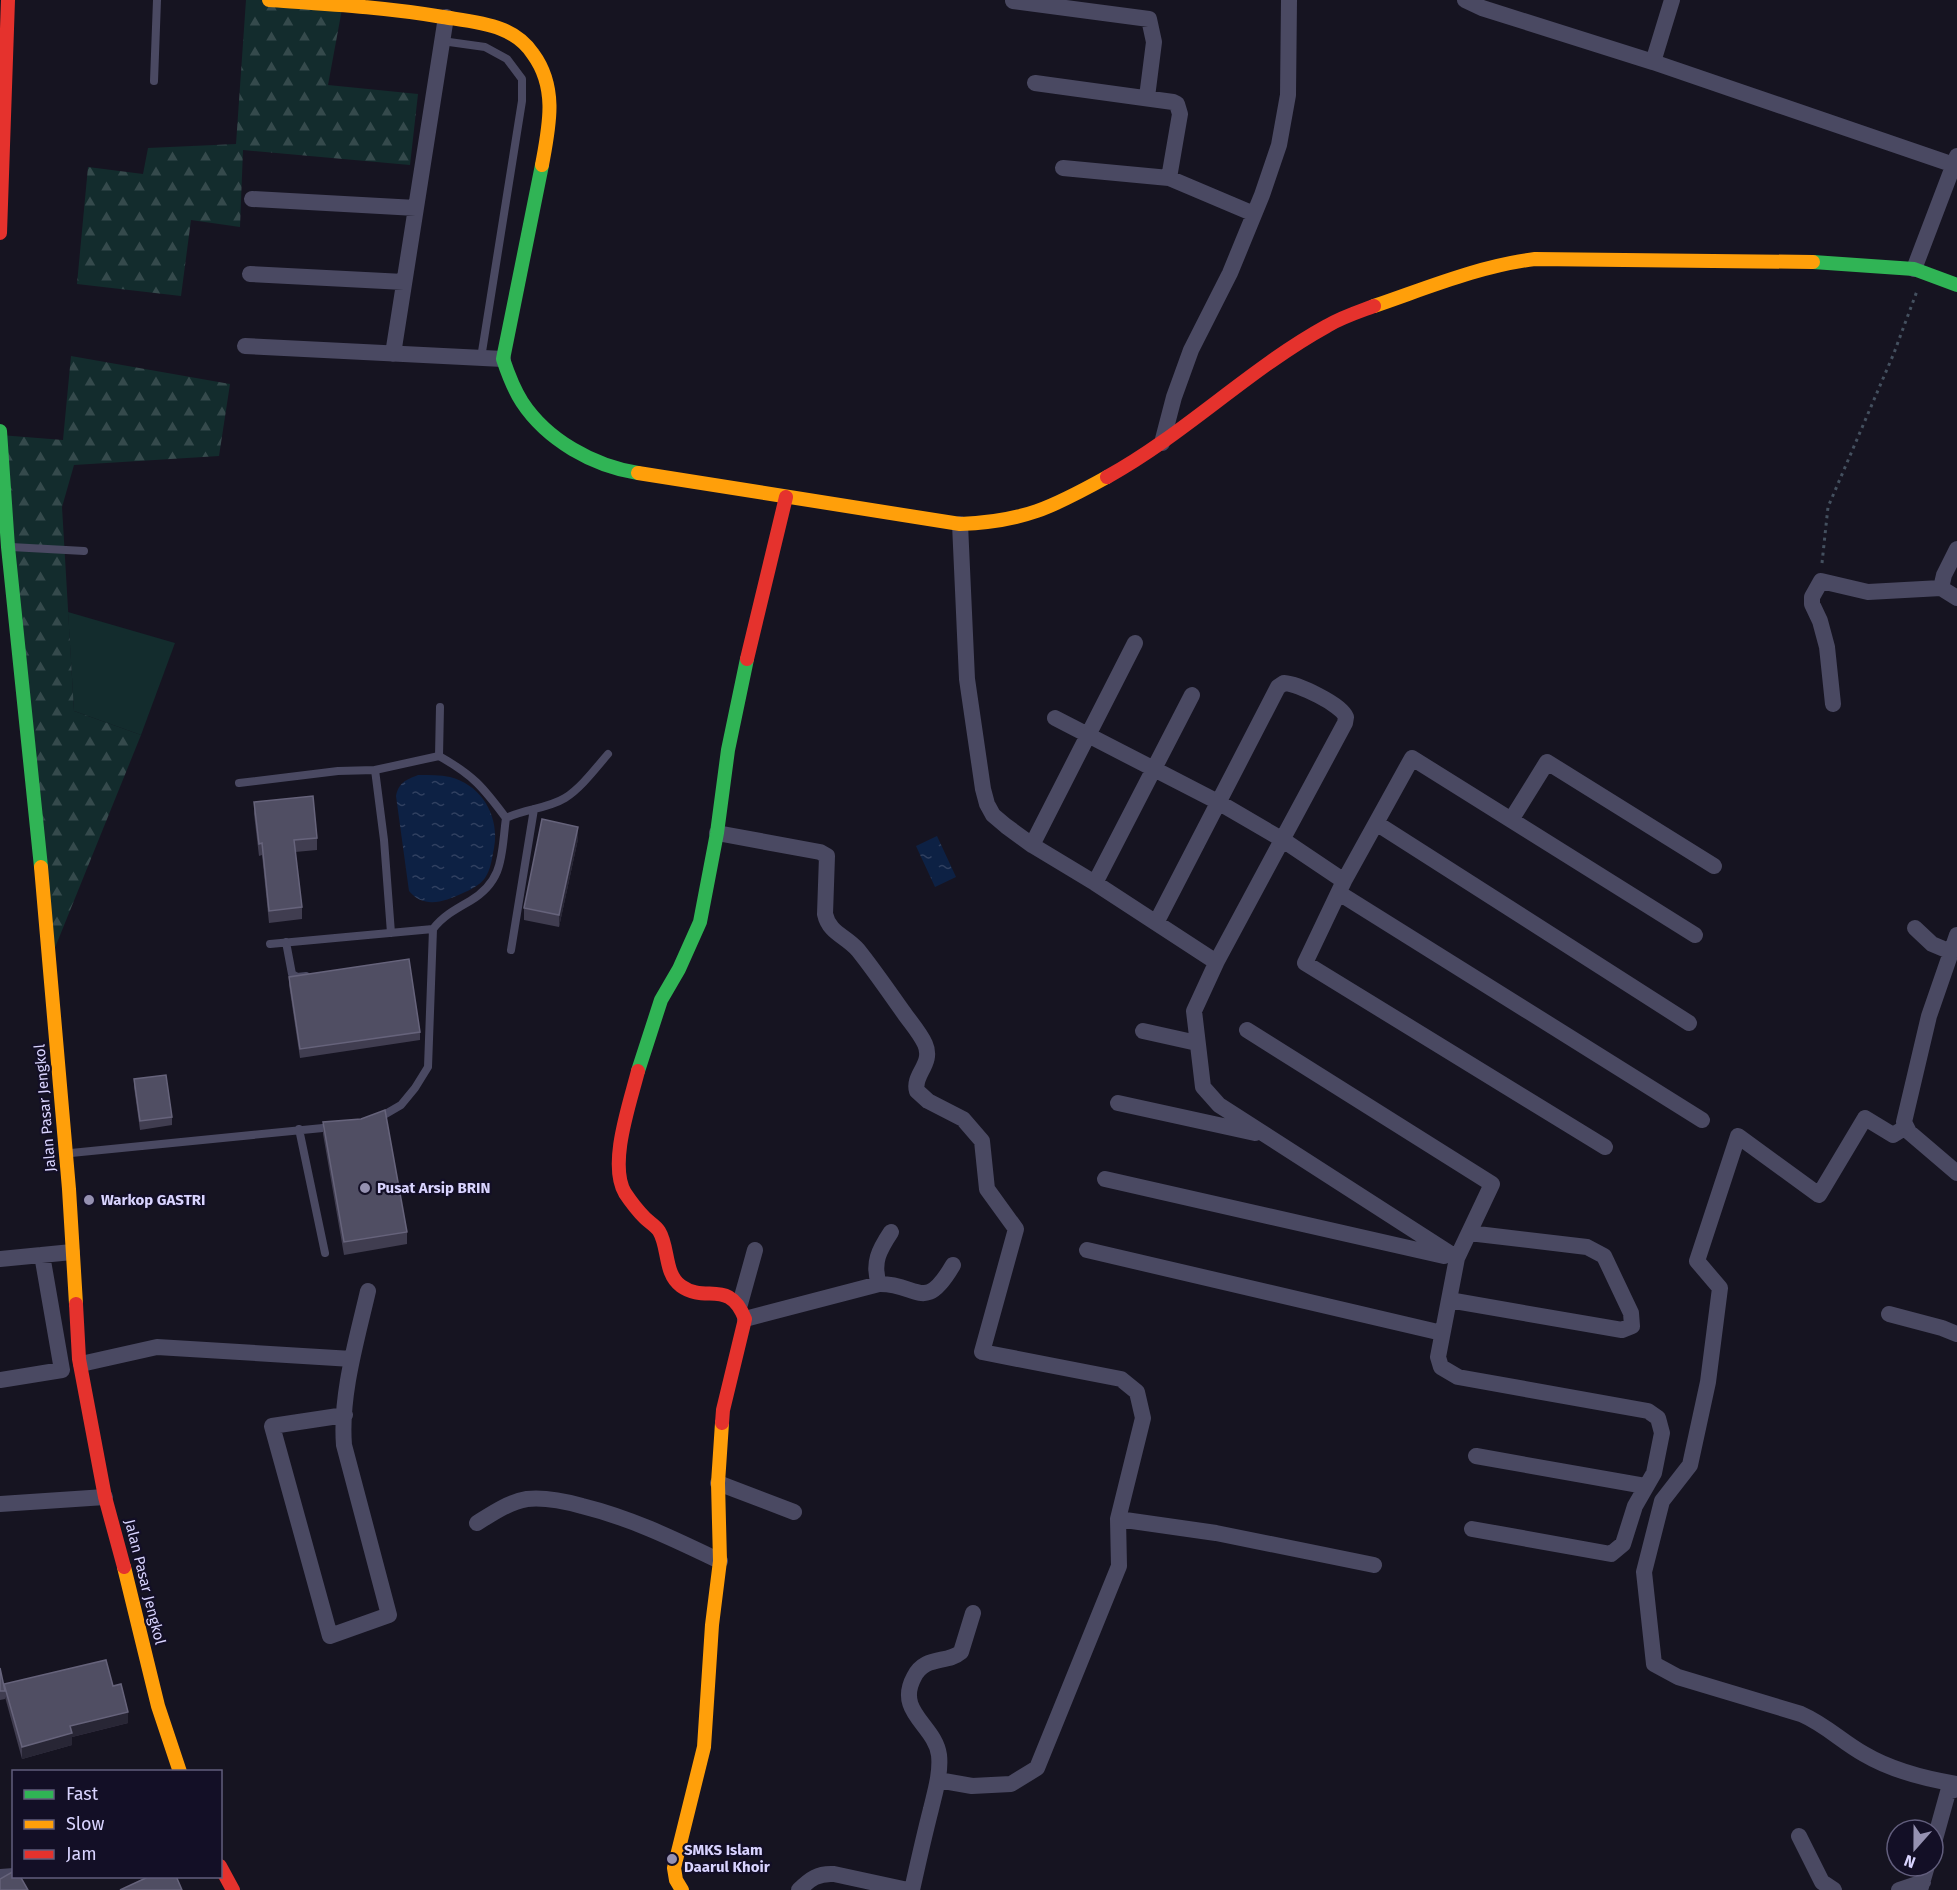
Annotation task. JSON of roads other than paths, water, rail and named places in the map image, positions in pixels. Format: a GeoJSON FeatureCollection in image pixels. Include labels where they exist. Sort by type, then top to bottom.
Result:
{"type":"FeatureCollection","features":[{"type":"Feature","properties":{"kind":"street"},"geometry":{"type":"LineString","coordinates":[[0,233],[8,0]]}},
{"type":"Feature","properties":{"kind":"street"},"geometry":{"type":"LineString","coordinates":[[269,0],[397,9],[499,26],[518,38],[533,54],[549,87],[550,123],[504,359],[514,388],[533,416],[552,436],[590,460],[623,471],[960,524],[990,523],[1040,511],[1066,500],[1135,462],[1249,377],[1328,325],[1430,285],[1502,265],[1535,259],[1572,258],[1780,260],[1919,271],[1957,285]]}},
{"type":"Feature","properties":{"kind":"street"},"geometry":{"type":"LineString","coordinates":[[1162,443],[1174,397],[1191,350],[1230,273],[1279,145],[1288,95],[1289,0]]}},
{"type":"Feature","properties":{"kind":"street"},"geometry":{"type":"LineString","coordinates":[[1465,0],[1482,8],[1955,160],[1919,271]]}},
{"type":"Feature","properties":{"kind":"street"},"geometry":{"type":"LineString","coordinates":[[1653,62],[1672,0]]}},
{"type":"Feature","properties":{"kind":"street"},"geometry":{"type":"LineString","coordinates":[[1013,1],[1149,19],[1154,42],[1147,97]]}},
{"type":"Feature","properties":{"kind":"street"},"geometry":{"type":"LineString","coordinates":[[393,354],[446,17]]}},
{"type":"Feature","properties":{"kind":"street"},"geometry":{"type":"LineString","coordinates":[[1035,83],[1173,102],[1179,108],[1178,128],[1169,178]]}},
{"type":"Feature","properties":{"kind":"street"},"geometry":{"type":"LineString","coordinates":[[1064,168],[1169,178],[1254,214]]}},
{"type":"Feature","properties":{"kind":"street"},"geometry":{"type":"LineString","coordinates":[[252,199],[416,208]]}},
{"type":"Feature","properties":{"kind":"street"},"geometry":{"type":"LineString","coordinates":[[250,274],[404,282]]}},
{"type":"Feature","properties":{"kind":"street"},"geometry":{"type":"LineString","coordinates":[[245,346],[504,359]]}},
{"type":"Feature","properties":{"kind":"street","name":"Jalan Pasar Jengkol"},"geometry":{"type":"LineString","coordinates":[[0,431],[8,547],[46,919],[81,1365],[105,1497],[158,1706],[179,1770]]}},
{"type":"Feature","properties":{"kind":"street"},"geometry":{"type":"LineString","coordinates":[[742,1312],[731,1297],[717,1292],[702,1292],[679,1286],[671,1273],[659,1231],[643,1216],[624,1191],[620,1174],[619,1151],[640,1062],[661,1000],[679,969],[697,930],[717,833],[728,750],[754,628],[786,497]]}},
{"type":"Feature","properties":{"kind":"street"},"geometry":{"type":"LineString","coordinates":[[960,524],[967,679],[983,789],[993,815],[1032,845],[1217,961]]}},
{"type":"Feature","properties":{"kind":"street"},"geometry":{"type":"LineString","coordinates":[[1941,588],[1944,575],[1957,549]]}},
{"type":"Feature","properties":{"kind":"street"},"geometry":{"type":"LineString","coordinates":[[1833,704],[1827,647],[1820,621],[1812,604],[1812,597],[1821,581],[1868,592],[1941,588],[1957,598]]}},
{"type":"Feature","properties":{"kind":"street"},"geometry":{"type":"LineString","coordinates":[[1032,845],[1135,643]]}},
{"type":"Feature","properties":{"kind":"street"},"geometry":{"type":"LineString","coordinates":[[1156,922],[1278,687],[1284,683],[1296,685],[1340,708],[1346,717],[1345,723],[1217,961],[1194,1011],[1203,1087],[1219,1105],[1457,1258]]}},
{"type":"Feature","properties":{"kind":"street"},"geometry":{"type":"LineString","coordinates":[[1095,883],[1192,695]]}},
{"type":"Feature","properties":{"kind":"street"},"geometry":{"type":"LineString","coordinates":[[1055,718],[1218,802],[1283,840],[1342,887],[1702,1120]]}},
{"type":"Feature","properties":{"kind":"street"},"geometry":{"type":"LineString","coordinates":[[1605,1146],[1305,963],[1342,887],[1412,758],[1695,935]]}},
{"type":"Feature","properties":{"kind":"street"},"geometry":{"type":"LineString","coordinates":[[1511,820],[1546,762],[1714,866]]}},
{"type":"Feature","properties":{"kind":"street"},"geometry":{"type":"LineString","coordinates":[[1376,823],[1689,1023]]}},
{"type":"Feature","properties":{"kind":"street"},"geometry":{"type":"LineString","coordinates":[[717,833],[819,852],[827,856],[825,914],[827,923],[831,929],[855,947],[925,1044],[927,1061],[916,1081],[917,1091],[928,1101],[963,1119],[982,1141],[987,1189],[1016,1229],[982,1352],[1121,1378],[1137,1392],[1143,1418],[1118,1519],[1119,1566],[1037,1768],[1011,1784],[972,1786],[938,1780]]}},
{"type":"Feature","properties":{"kind":"street"},"geometry":{"type":"LineString","coordinates":[[1915,928],[1932,944],[1951,952]]}},
{"type":"Feature","properties":{"kind":"street"},"geometry":{"type":"LineString","coordinates":[[1957,934],[1929,1016],[1904,1122],[1906,1128],[1918,1140],[1957,1173]]}},
{"type":"Feature","properties":{"kind":"street"},"geometry":{"type":"LineString","coordinates":[[1247,1030],[1492,1184],[1457,1258],[1438,1357],[1441,1367],[1458,1377],[1648,1411],[1658,1418],[1662,1433],[1654,1473],[1635,1506],[1623,1544],[1611,1554],[1472,1528]]}},
{"type":"Feature","properties":{"kind":"street"},"geometry":{"type":"LineString","coordinates":[[1143,1031],[1197,1043]]}},
{"type":"Feature","properties":{"kind":"street"},"geometry":{"type":"LineString","coordinates":[[1118,1103],[1267,1136]]}},
{"type":"Feature","properties":{"kind":"street"},"geometry":{"type":"LineString","coordinates":[[1906,1128],[1893,1135],[1865,1118],[1819,1195],[1738,1136],[1697,1261],[1720,1288],[1708,1382],[1690,1465],[1662,1501],[1644,1572],[1654,1664],[1678,1677],[1801,1714],[1820,1723],[1864,1754],[1887,1765],[1924,1777],[1957,1784]]}},
{"type":"Feature","properties":{"kind":"street"},"geometry":{"type":"LineString","coordinates":[[1105,1179],[1457,1258]]}},
{"type":"Feature","properties":{"kind":"street"},"geometry":{"type":"LineString","coordinates":[[879,1284],[875,1263],[879,1250],[891,1232]]}},
{"type":"Feature","properties":{"kind":"street"},"geometry":{"type":"LineString","coordinates":[[1449,1300],[1622,1330],[1632,1326],[1631,1313],[1604,1256],[1587,1247],[1469,1233]]}},
{"type":"Feature","properties":{"kind":"street"},"geometry":{"type":"LineString","coordinates":[[682,1890],[676,1880],[674,1868],[704,1747],[712,1625],[720,1561],[718,1483],[723,1410],[755,1250]]}},
{"type":"Feature","properties":{"kind":"street"},"geometry":{"type":"LineString","coordinates":[[1087,1250],[1442,1333]]}},
{"type":"Feature","properties":{"kind":"street"},"geometry":{"type":"LineString","coordinates":[[0,1259],[72,1252]]}},
{"type":"Feature","properties":{"kind":"street"},"geometry":{"type":"LineString","coordinates":[[0,1380],[62,1370],[42,1255]]}},
{"type":"Feature","properties":{"kind":"street"},"geometry":{"type":"LineString","coordinates":[[742,1312],[879,1284],[914,1292],[930,1291],[942,1284],[953,1265]]}},
{"type":"Feature","properties":{"kind":"street"},"geometry":{"type":"LineString","coordinates":[[345,1415],[272,1426],[330,1636],[389,1615],[344,1445],[352,1359],[368,1291]]}},
{"type":"Feature","properties":{"kind":"street"},"geometry":{"type":"LineString","coordinates":[[1889,1314],[1957,1334]]}},
{"type":"Feature","properties":{"kind":"street"},"geometry":{"type":"LineString","coordinates":[[81,1365],[157,1347],[352,1359]]}},
{"type":"Feature","properties":{"kind":"street"},"geometry":{"type":"LineString","coordinates":[[1476,1456],[1645,1486]]}},
{"type":"Feature","properties":{"kind":"street"},"geometry":{"type":"LineString","coordinates":[[718,1483],[794,1512]]}},
{"type":"Feature","properties":{"kind":"street"},"geometry":{"type":"LineString","coordinates":[[0,1504],[105,1497]]}},
{"type":"Feature","properties":{"kind":"street"},"geometry":{"type":"LineString","coordinates":[[477,1523],[513,1503],[528,1499],[557,1500],[627,1519],[662,1532],[720,1561]]}},
{"type":"Feature","properties":{"kind":"street"},"geometry":{"type":"LineString","coordinates":[[1118,1519],[1216,1533],[1374,1565]]}},
{"type":"Feature","properties":{"kind":"street"},"geometry":{"type":"LineString","coordinates":[[799,1890],[815,1876],[834,1874],[910,1890],[938,1780],[939,1753],[912,1710],[909,1700],[910,1687],[915,1675],[923,1666],[935,1660],[956,1656],[961,1652],[973,1613]]}},
{"type":"Feature","properties":{"kind":"street"},"geometry":{"type":"LineString","coordinates":[[1941,1818],[1948,1792],[1957,1789]]}},
{"type":"Feature","properties":{"kind":"street"},"geometry":{"type":"LineString","coordinates":[[1799,1836],[1822,1882],[1834,1890]]}},
{"type":"Feature","properties":{"kind":"street"},"geometry":{"type":"LineString","coordinates":[[222,1870],[233,1890]]}},
{"type":"Feature","properties":{"kind":"street"},"geometry":{"type":"LineString","coordinates":[[1899,1890],[1923,1879]]}},
{"type":"Feature","properties":{"kind":"lane"},"geometry":{"type":"LineString","coordinates":[[154,81],[157,0]]}},
{"type":"Feature","properties":{"kind":"lane"},"geometry":{"type":"LineString","coordinates":[[442,41],[485,46],[507,59],[522,80],[522,101],[481,358]]}},
{"type":"Feature","properties":{"kind":"lane"},"geometry":{"type":"LineString","coordinates":[[8,547],[84,551]]}},
{"type":"Feature","properties":{"kind":"lane"},"geometry":{"type":"LineString","coordinates":[[439,756],[440,707]]}},
{"type":"Feature","properties":{"kind":"lane"},"geometry":{"type":"LineString","coordinates":[[506,818],[565,798],[609,754]]}},
{"type":"Feature","properties":{"kind":"lane"},"geometry":{"type":"LineString","coordinates":[[239,783],[338,771],[375,770],[439,756],[464,770],[482,786],[506,818],[499,868],[494,880],[482,894],[440,920],[433,929],[428,1067],[416,1088],[401,1105],[370,1122]]}},
{"type":"Feature","properties":{"kind":"lane"},"geometry":{"type":"LineString","coordinates":[[375,770],[384,840],[391,933]]}},
{"type":"Feature","properties":{"kind":"lane"},"geometry":{"type":"LineString","coordinates":[[511,950],[534,809]]}},
{"type":"Feature","properties":{"kind":"lane"},"geometry":{"type":"LineString","coordinates":[[270,944],[433,929]]}},
{"type":"Feature","properties":{"kind":"lane"},"geometry":{"type":"LineString","coordinates":[[286,942],[292,974],[297,977],[320,973]]}},
{"type":"Feature","properties":{"kind":"lane"},"geometry":{"type":"LineString","coordinates":[[66,1154],[340,1126]]}},
{"type":"Feature","properties":{"kind":"lane"},"geometry":{"type":"LineString","coordinates":[[299,1129],[325,1253]]}},
{"type":"Feature","properties":{"kind":"water"},"geometry":{"type":"Polygon","coordinates":[[[418,775],[450,777],[471,787],[486,804],[494,825],[494,848],[485,878],[472,889],[442,901],[421,900],[409,891],[396,796],[404,782],[418,775]]]}},
{"type":"Feature","properties":{"kind":"water"},"geometry":{"type":"Polygon","coordinates":[[[937,836],[956,877],[935,887],[916,846],[937,836]]]}},
{"type":"Feature","properties":{"kind":"place","name":"Pusat Arsip BRIN"},"geometry":{"type":"Point","coordinates":[365,1188]}},
{"type":"Feature","properties":{"kind":"place","name":"Warkop GASTRI"},"geometry":{"type":"Point","coordinates":[89,1200]}},
{"type":"Feature","properties":{"kind":"place","name":"SMKS Islam Daarul Khoir"},"geometry":{"type":"Point","coordinates":[672,1859]}}]}
